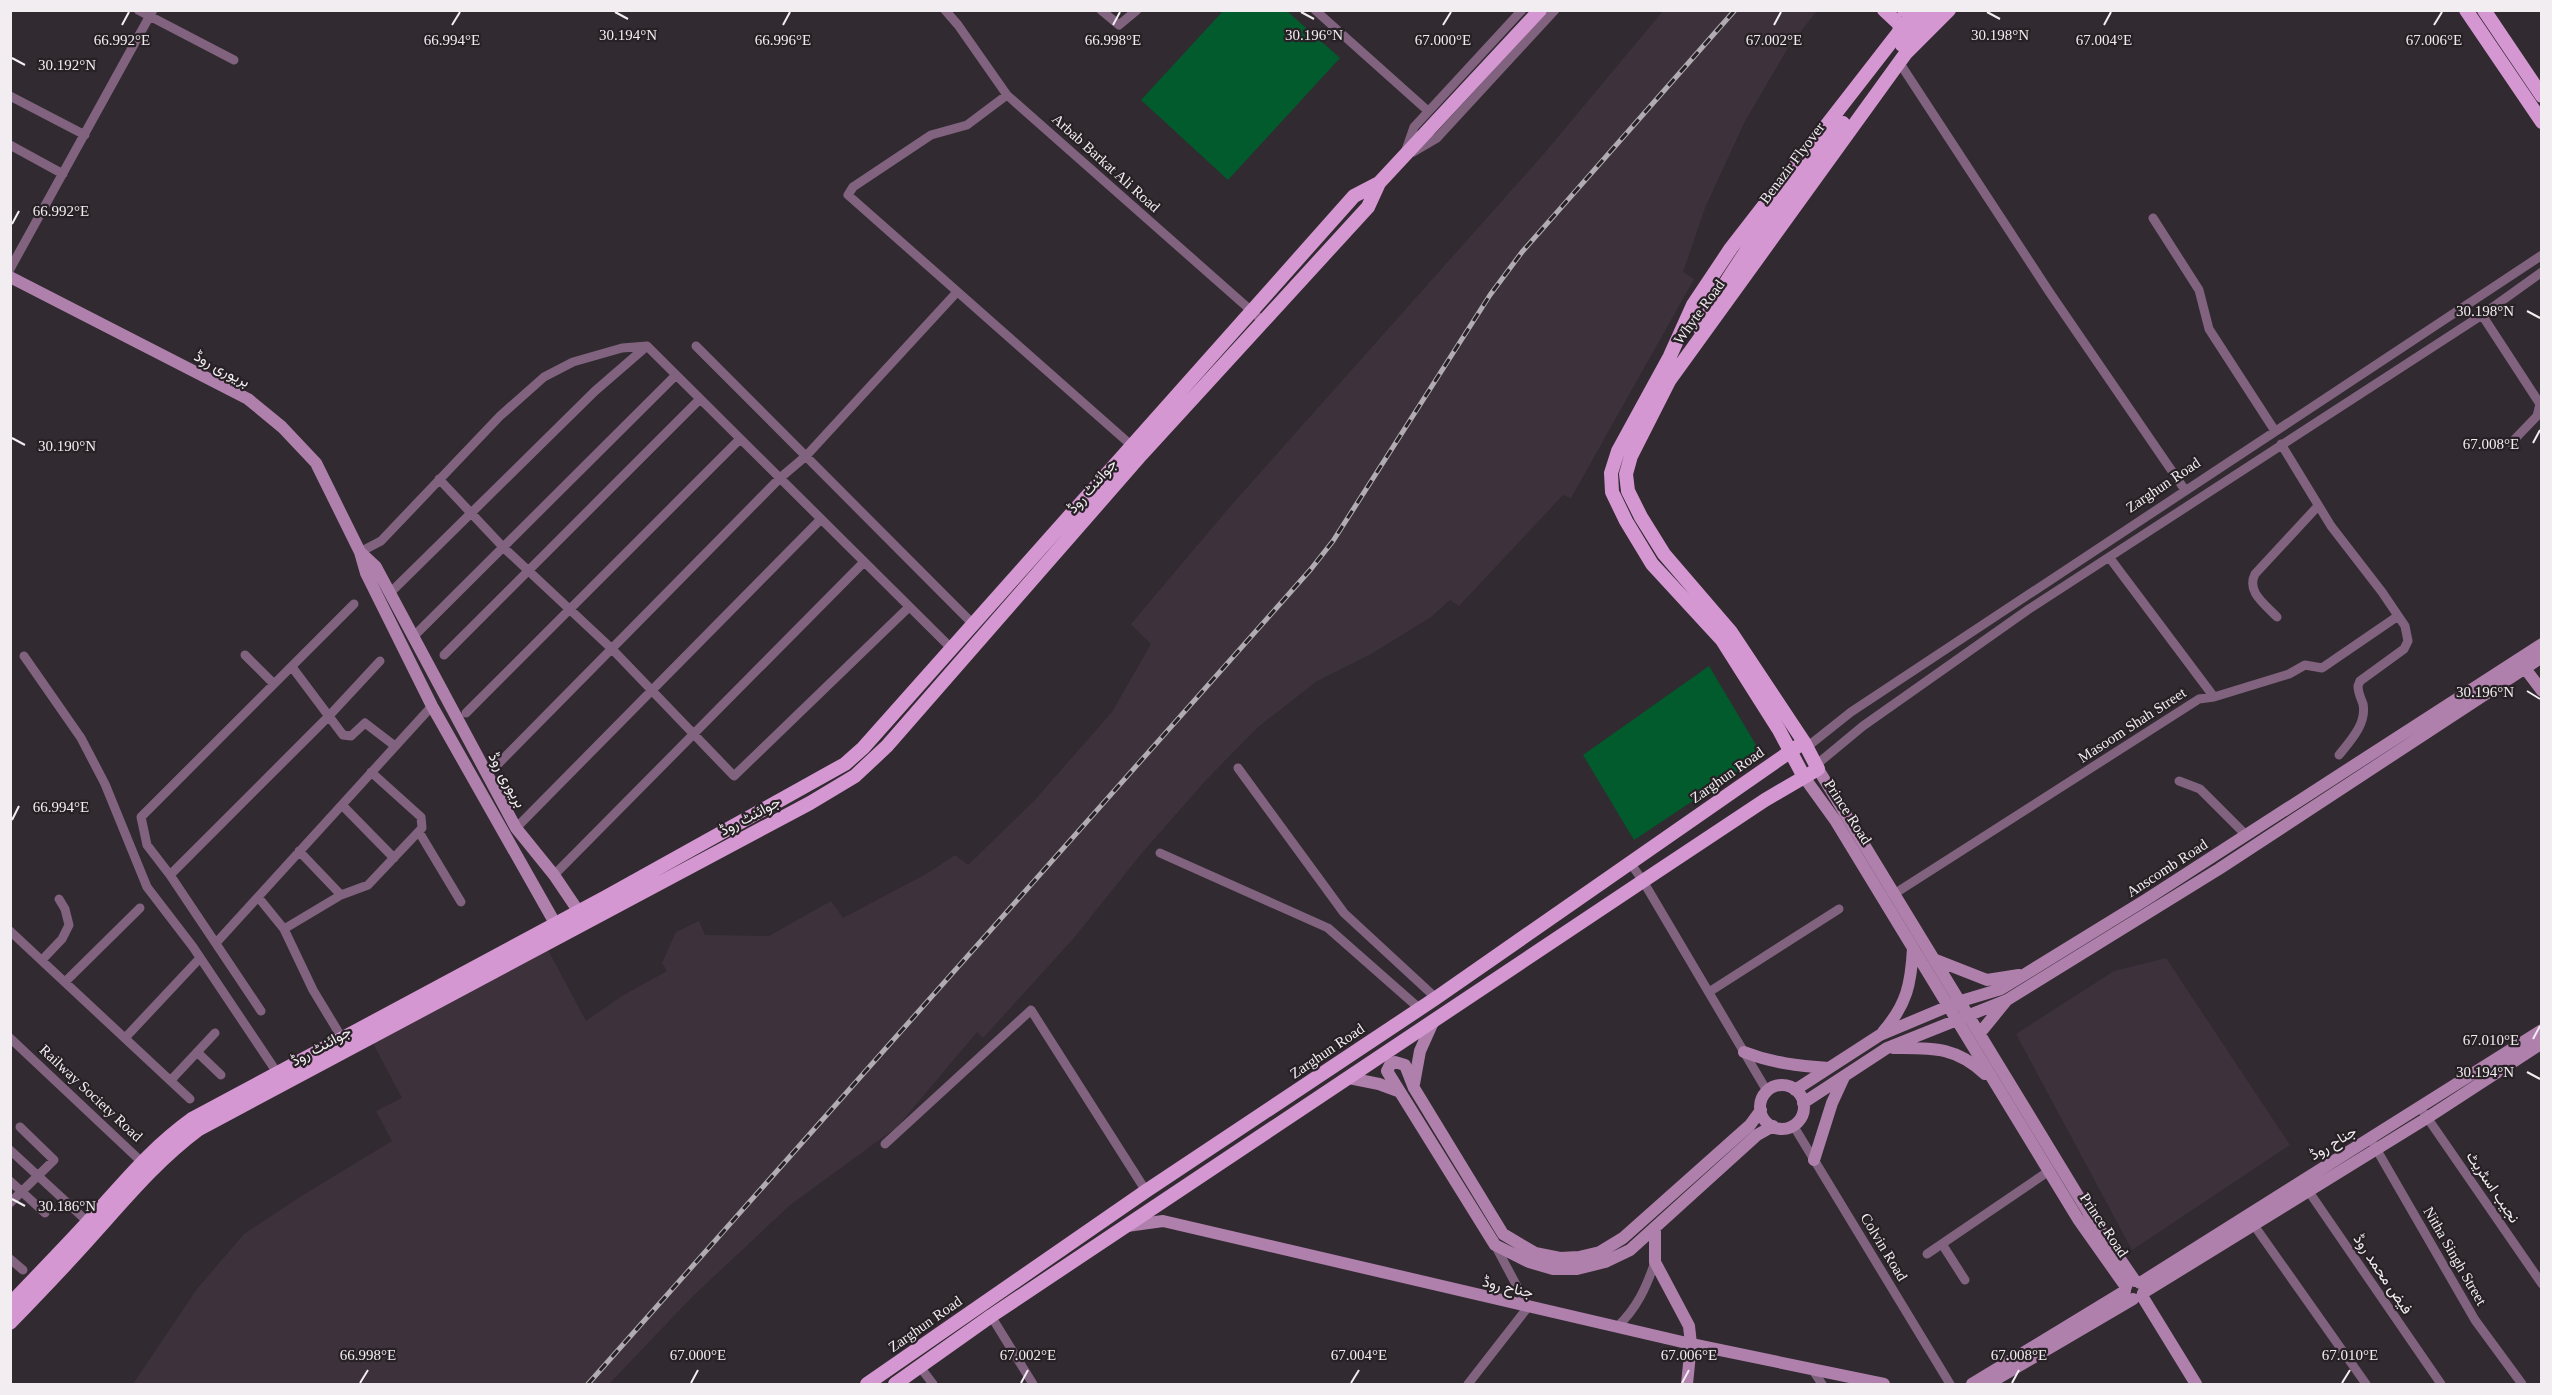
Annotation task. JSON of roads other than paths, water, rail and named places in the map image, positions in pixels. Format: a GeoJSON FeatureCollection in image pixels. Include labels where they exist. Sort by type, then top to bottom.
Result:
{"type":"FeatureCollection","features":[{"type":"Feature","properties":{"kind":"main road","name":"جوائنٹ روڈ"},"geometry":{"type":"LineString","coordinates":[[10,1304],[145,1165],[222,1115],[284,1085],[840,767],[863,748],[1251,309],[1354,196],[1379,183],[1540,10]]}},
{"type":"Feature","properties":{"kind":"main road"},"geometry":{"type":"LineString","coordinates":[[1884,10],[1899,24],[1902,45]]}},
{"type":"Feature","properties":{"kind":"main road","name":"Benazir Flyover"},"geometry":{"type":"LineString","coordinates":[[1904,10],[1914,15],[1934,12]]}},
{"type":"Feature","properties":{"kind":"main road","name":"Whyte Road"},"geometry":{"type":"LineString","coordinates":[[1677,359],[1694,304],[1731,248],[1916,10]]}},
{"type":"Feature","properties":{"kind":"main road","name":"Whyte Road"},"geometry":{"type":"LineString","coordinates":[[1677,359],[1899,62],[1949,10]]}},
{"type":"Feature","properties":{"kind":"main road"},"geometry":{"type":"LineString","coordinates":[[2466,10],[2541,122]]}},
{"type":"Feature","properties":{"kind":"main road"},"geometry":{"type":"LineString","coordinates":[[2484,10],[2541,96]]}},
{"type":"Feature","properties":{"kind":"main road","name":"Benazir Flyover"},"geometry":{"type":"LineString","coordinates":[[1712,303],[1736,266],[1902,45],[1934,12]]}},
{"type":"Feature","properties":{"kind":"main road","name":"جوائنٹ روڈ"},"geometry":{"type":"LineString","coordinates":[[582,916],[832,791],[855,776],[874,759],[1134,464],[1368,207],[1379,183]]}},
{"type":"Feature","properties":{"kind":"main road","name":"بریوری روڈ"},"geometry":{"type":"LineString","coordinates":[[10,277],[248,399],[282,427],[316,463],[360,552],[366,573],[432,706],[558,930]]}},
{"type":"Feature","properties":{"kind":"main road","name":"Whyte Road"},"geometry":{"type":"LineString","coordinates":[[1677,359],[1712,303]]}},
{"type":"Feature","properties":{"kind":"main road","name":"Prince Road"},"geometry":{"type":"LineString","coordinates":[[1677,359],[1631,456],[1626,474],[1628,491],[1664,554],[1731,632],[1805,745],[1935,959],[1997,1085],[2049,1171],[2078,1218],[2135,1290]]}},
{"type":"Feature","properties":{"kind":"main road","name":"Prince Road"},"geometry":{"type":"LineString","coordinates":[[1677,359],[1618,451],[1611,473],[1612,492],[1626,521],[1652,564],[1722,640],[1804,777],[1835,820],[1913,948],[1956,1004]]}},
{"type":"Feature","properties":{"kind":"main road","name":"بریوری روڈ"},"geometry":{"type":"LineString","coordinates":[[360,552],[376,567],[516,828],[554,875],[582,916]]}},
{"type":"Feature","properties":{"kind":"main road","name":"Anscomb Road"},"geometry":{"type":"LineString","coordinates":[[1803,1103],[1887,1048],[2007,1000],[2210,875],[2532,661],[2541,644]]}},
{"type":"Feature","properties":{"kind":"main road"},"geometry":{"type":"LineString","coordinates":[[2532,661],[2541,691]]}},
{"type":"Feature","properties":{"kind":"main road","name":"Anscomb Road"},"geometry":{"type":"LineString","coordinates":[[1795,1090],[1880,1035],[1956,1004],[2001,989],[2532,661]]}},
{"type":"Feature","properties":{"kind":"main road","name":"Zarghun Road"},"geometry":{"type":"LineString","coordinates":[[867,1384],[1146,1191],[1420,1009],[1790,751],[1805,745]]}},
{"type":"Feature","properties":{"kind":"main road","name":"Zarghun Road"},"geometry":{"type":"LineString","coordinates":[[895,1384],[991,1316],[1643,880],[1817,767]]}},
{"type":"Feature","properties":{"kind":"main road","name":"جوائنٹ روڈ"},"geometry":{"type":"LineString","coordinates":[[10,1323],[98,1230],[165,1138],[225,1099],[558,930]]}},
{"type":"Feature","properties":{"kind":"main road"},"geometry":{"type":"LineString","coordinates":[[1880,1035],[1896,1017],[1905,999],[1911,978],[1913,948]]}},
{"type":"Feature","properties":{"kind":"main road"},"geometry":{"type":"LineString","coordinates":[[1935,959],[1987,980],[2026,974]]}},
{"type":"Feature","properties":{"kind":"main road"},"geometry":{"type":"LineString","coordinates":[[1980,1033],[2007,1000]]}},
{"type":"Feature","properties":{"kind":"main road","name":"Prince Road"},"geometry":{"type":"LineString","coordinates":[[1963,1017],[1980,1033],[2135,1290],[2196,1384]]}},
{"type":"Feature","properties":{"kind":"main road"},"geometry":{"type":"LineString","coordinates":[[1414,1088],[1420,1051],[1433,1022]]}},
{"type":"Feature","properties":{"kind":"main road","name":"جناح روڈ"},"geometry":{"type":"LineString","coordinates":[[1988,1384],[2135,1290],[2246,1214],[2376,1150],[2541,1030]]}},
{"type":"Feature","properties":{"kind":"main road","name":"جناح روڈ"},"geometry":{"type":"LineString","coordinates":[[1972,1384],[2253,1225],[2370,1138],[2424,1113],[2541,1043]]}},
{"type":"Feature","properties":{"kind":"main road"},"geometry":{"type":"LineString","coordinates":[[1887,1048],[1938,1048],[1954,1053],[1970,1061],[1997,1085]]}},
{"type":"Feature","properties":{"kind":"main road"},"geometry":{"type":"LineString","coordinates":[[1744,1052],[1767,1061],[1788,1065],[1829,1068]]}},
{"type":"Feature","properties":{"kind":"main road"},"geometry":{"type":"LineString","coordinates":[[1761,1110],[1750,1125],[1623,1238],[1600,1252],[1579,1257],[1560,1258],[1535,1253],[1503,1234],[1414,1088],[1405,1065],[1395,1062],[1387,1071],[1495,1245],[1529,1262],[1553,1269],[1577,1269],[1605,1262],[1630,1250],[1757,1135],[1773,1126]]}},
{"type":"Feature","properties":{"kind":"main road"},"geometry":{"type":"LineString","coordinates":[[1814,1160],[1832,1103],[1844,1076]]}},
{"type":"Feature","properties":{"kind":"main road"},"geometry":{"type":"LineString","coordinates":[[1349,1078],[1379,1084],[1398,1091]]}},
{"type":"Feature","properties":{"kind":"main road"},"geometry":{"type":"LineString","coordinates":[[1780,1085],[1795,1090],[1803,1103],[1801,1118],[1793,1125],[1783,1128],[1773,1126],[1765,1120],[1761,1110],[1761,1100],[1767,1091],[1780,1085]]}},
{"type":"Feature","properties":{"kind":"main road","name":"جناح روڈ"},"geometry":{"type":"LineString","coordinates":[[1126,1226],[1163,1221],[1691,1344],[1884,1384]]}},
{"type":"Feature","properties":{"kind":"main road"},"geometry":{"type":"LineString","coordinates":[[1655,1228],[1655,1262],[1689,1326],[1691,1344],[1688,1384]]}},
{"type":"Feature","properties":{"kind":"street"},"geometry":{"type":"LineString","coordinates":[[138,10],[151,14],[234,60]]}},
{"type":"Feature","properties":{"kind":"street","name":"Arbab Barkat Ali Road"},"geometry":{"type":"LineString","coordinates":[[945,10],[1007,95],[1264,322]]}},
{"type":"Feature","properties":{"kind":"street"},"geometry":{"type":"LineString","coordinates":[[1101,10],[1119,25],[1137,10]]}},
{"type":"Feature","properties":{"kind":"street"},"geometry":{"type":"LineString","coordinates":[[1315,10],[1428,111]]}},
{"type":"Feature","properties":{"kind":"street"},"geometry":{"type":"LineString","coordinates":[[1403,158],[1414,127],[1522,10]]}},
{"type":"Feature","properties":{"kind":"street"},"geometry":{"type":"LineString","coordinates":[[1403,158],[1437,138],[1555,10]]}},
{"type":"Feature","properties":{"kind":"street"},"geometry":{"type":"LineString","coordinates":[[10,269],[151,14]]}},
{"type":"Feature","properties":{"kind":"street"},"geometry":{"type":"LineString","coordinates":[[1899,62],[2050,293],[2185,490]]}},
{"type":"Feature","properties":{"kind":"street"},"geometry":{"type":"LineString","coordinates":[[1007,95],[967,125],[931,135],[853,187],[848,195],[1131,445]]}},
{"type":"Feature","properties":{"kind":"street"},"geometry":{"type":"LineString","coordinates":[[10,96],[85,135]]}},
{"type":"Feature","properties":{"kind":"street"},"geometry":{"type":"LineString","coordinates":[[10,145],[63,174]]}},
{"type":"Feature","properties":{"kind":"street"},"geometry":{"type":"LineString","coordinates":[[2153,218],[2199,290],[2209,329],[2275,431]]}},
{"type":"Feature","properties":{"kind":"street","name":"Zarghun Road"},"geometry":{"type":"LineString","coordinates":[[1805,745],[1851,712],[2541,255]]}},
{"type":"Feature","properties":{"kind":"street","name":"Zarghun Road"},"geometry":{"type":"LineString","coordinates":[[1817,767],[1863,726],[2029,609],[2482,315],[2541,272]]}},
{"type":"Feature","properties":{"kind":"street"},"geometry":{"type":"LineString","coordinates":[[497,765],[780,478],[806,456],[957,292]]}},
{"type":"Feature","properties":{"kind":"street"},"geometry":{"type":"LineString","coordinates":[[2482,315],[2540,404],[2537,416],[2511,443]]}},
{"type":"Feature","properties":{"kind":"street"},"geometry":{"type":"LineString","coordinates":[[360,552],[381,541],[500,416],[544,377],[573,362],[622,348],[647,346],[951,648]]}},
{"type":"Feature","properties":{"kind":"street"},"geometry":{"type":"LineString","coordinates":[[390,593],[595,391],[647,346]]}},
{"type":"Feature","properties":{"kind":"street"},"geometry":{"type":"LineString","coordinates":[[696,346],[973,624]]}},
{"type":"Feature","properties":{"kind":"street"},"geometry":{"type":"LineString","coordinates":[[413,637],[676,375]]}},
{"type":"Feature","properties":{"kind":"street"},"geometry":{"type":"LineString","coordinates":[[444,655],[700,399]]}},
{"type":"Feature","properties":{"kind":"street"},"geometry":{"type":"LineString","coordinates":[[466,713],[740,439]]}},
{"type":"Feature","properties":{"kind":"street"},"geometry":{"type":"LineString","coordinates":[[2281,444],[2318,506],[2405,626],[2408,641],[2404,649],[2360,681],[2358,686],[2363,706],[2361,724],[2339,755]]}},
{"type":"Feature","properties":{"kind":"street"},"geometry":{"type":"LineString","coordinates":[[439,478],[503,547],[612,649],[734,776],[909,607]]}},
{"type":"Feature","properties":{"kind":"street"},"geometry":{"type":"LineString","coordinates":[[2277,617],[2252,590],[2251,582],[2255,574],[2318,506]]}},
{"type":"Feature","properties":{"kind":"street"},"geometry":{"type":"LineString","coordinates":[[516,828],[820,519]]}},
{"type":"Feature","properties":{"kind":"street"},"geometry":{"type":"LineString","coordinates":[[2109,557],[2214,697]]}},
{"type":"Feature","properties":{"kind":"street"},"geometry":{"type":"LineString","coordinates":[[554,875],[864,562]]}},
{"type":"Feature","properties":{"kind":"street"},"geometry":{"type":"LineString","coordinates":[[261,1011],[147,844],[141,817],[354,604]]}},
{"type":"Feature","properties":{"kind":"street","name":"Masoom Shah Street"},"geometry":{"type":"LineString","coordinates":[[1894,894],[2199,699],[2214,697],[2289,674],[2305,665],[2322,668],[2398,616]]}},
{"type":"Feature","properties":{"kind":"street"},"geometry":{"type":"LineString","coordinates":[[245,655],[274,684]]}},
{"type":"Feature","properties":{"kind":"street"},"geometry":{"type":"LineString","coordinates":[[24,656],[81,738],[105,784],[147,887],[200,958],[278,1074]]}},
{"type":"Feature","properties":{"kind":"street"},"geometry":{"type":"LineString","coordinates":[[170,875],[328,717],[380,661]]}},
{"type":"Feature","properties":{"kind":"street"},"geometry":{"type":"LineString","coordinates":[[292,666],[343,735],[347,736],[365,723],[395,746]]}},
{"type":"Feature","properties":{"kind":"street"},"geometry":{"type":"LineString","coordinates":[[216,943],[432,706]]}},
{"type":"Feature","properties":{"kind":"street"},"geometry":{"type":"LineString","coordinates":[[1238,768],[1344,913],[1436,998]]}},
{"type":"Feature","properties":{"kind":"street"},"geometry":{"type":"LineString","coordinates":[[284,929],[341,895],[368,885],[419,832],[423,822],[421,817],[371,772]]}},
{"type":"Feature","properties":{"kind":"street"},"geometry":{"type":"LineString","coordinates":[[2178,781],[2200,789],[2246,836]]}},
{"type":"Feature","properties":{"kind":"street"},"geometry":{"type":"LineString","coordinates":[[342,805],[394,858]]}},
{"type":"Feature","properties":{"kind":"street"},"geometry":{"type":"LineString","coordinates":[[419,832],[461,902]]}},
{"type":"Feature","properties":{"kind":"street"},"geometry":{"type":"LineString","coordinates":[[299,851],[341,895]]}},
{"type":"Feature","properties":{"kind":"street"},"geometry":{"type":"LineString","coordinates":[[1160,853],[1328,928],[1420,1009]]}},
{"type":"Feature","properties":{"kind":"street"},"geometry":{"type":"LineString","coordinates":[[1631,864],[1643,880],[1767,1091]]}},
{"type":"Feature","properties":{"kind":"street"},"geometry":{"type":"LineString","coordinates":[[258,897],[284,929],[313,990],[342,1038]]}},
{"type":"Feature","properties":{"kind":"street"},"geometry":{"type":"LineString","coordinates":[[42,960],[62,939],[69,925],[65,909],[59,899]]}},
{"type":"Feature","properties":{"kind":"street"},"geometry":{"type":"LineString","coordinates":[[65,982],[140,908]]}},
{"type":"Feature","properties":{"kind":"street"},"geometry":{"type":"LineString","coordinates":[[1709,992],[1839,909]]}},
{"type":"Feature","properties":{"kind":"street"},"geometry":{"type":"LineString","coordinates":[[10,931],[190,1099]]}},
{"type":"Feature","properties":{"kind":"street"},"geometry":{"type":"LineString","coordinates":[[125,1038],[200,958]]}},
{"type":"Feature","properties":{"kind":"street"},"geometry":{"type":"LineString","coordinates":[[885,1144],[1031,1010],[1146,1191]]}},
{"type":"Feature","properties":{"kind":"street"},"geometry":{"type":"LineString","coordinates":[[171,1080],[215,1034]]}},
{"type":"Feature","properties":{"kind":"street","name":"Railway Society Road"},"geometry":{"type":"LineString","coordinates":[[10,1038],[145,1165]]}},
{"type":"Feature","properties":{"kind":"street"},"geometry":{"type":"LineString","coordinates":[[197,1052],[221,1075]]}},
{"type":"Feature","properties":{"kind":"street","name":"نجیب اسٹریٹ"},"geometry":{"type":"LineString","coordinates":[[2424,1113],[2541,1284]]}},
{"type":"Feature","properties":{"kind":"street","name":"Colvin Road"},"geometry":{"type":"LineString","coordinates":[[1793,1125],[1950,1384]]}},
{"type":"Feature","properties":{"kind":"street"},"geometry":{"type":"LineString","coordinates":[[10,1203],[54,1160],[20,1127]]}},
{"type":"Feature","properties":{"kind":"street","name":"Nitha Singh Street"},"geometry":{"type":"LineString","coordinates":[[2370,1138],[2475,1320],[2522,1384]]}},
{"type":"Feature","properties":{"kind":"street"},"geometry":{"type":"LineString","coordinates":[[10,1150],[88,1222]]}},
{"type":"Feature","properties":{"kind":"street"},"geometry":{"type":"LineString","coordinates":[[1927,1254],[2049,1171]]}},
{"type":"Feature","properties":{"kind":"street"},"geometry":{"type":"LineString","coordinates":[[10,1180],[45,1213]]}},
{"type":"Feature","properties":{"kind":"street","name":"فیض محمد روڈ"},"geometry":{"type":"LineString","coordinates":[[2304,1185],[2441,1384]]}},
{"type":"Feature","properties":{"kind":"street"},"geometry":{"type":"LineString","coordinates":[[2246,1214],[2366,1384]]}},
{"type":"Feature","properties":{"kind":"street"},"geometry":{"type":"LineString","coordinates":[[1942,1244],[1965,1280]]}},
{"type":"Feature","properties":{"kind":"street"},"geometry":{"type":"LineString","coordinates":[[1468,1384],[1528,1307],[1495,1245]]}},
{"type":"Feature","properties":{"kind":"street"},"geometry":{"type":"LineString","coordinates":[[10,1259],[23,1270]]}},
{"type":"Feature","properties":{"kind":"street"},"geometry":{"type":"LineString","coordinates":[[1617,1327],[1630,1315],[1641,1299],[1655,1262]]}},
{"type":"Feature","properties":{"kind":"street"},"geometry":{"type":"LineString","coordinates":[[991,1316],[1033,1384]]}},
{"type":"Feature","properties":{"kind":"street"},"geometry":{"type":"LineString","coordinates":[[920,1367],[933,1384]]}},
{"type":"Feature","properties":{"kind":"street"},"geometry":{"type":"LineString","coordinates":[[1812,1369],[1822,1384]]}},
{"type":"Feature","properties":{"kind":"railway"},"geometry":{"type":"LineString","coordinates":[[588,1384],[1311,569],[1333,541],[1490,295],[1522,252],[1735,10]]}}]}
